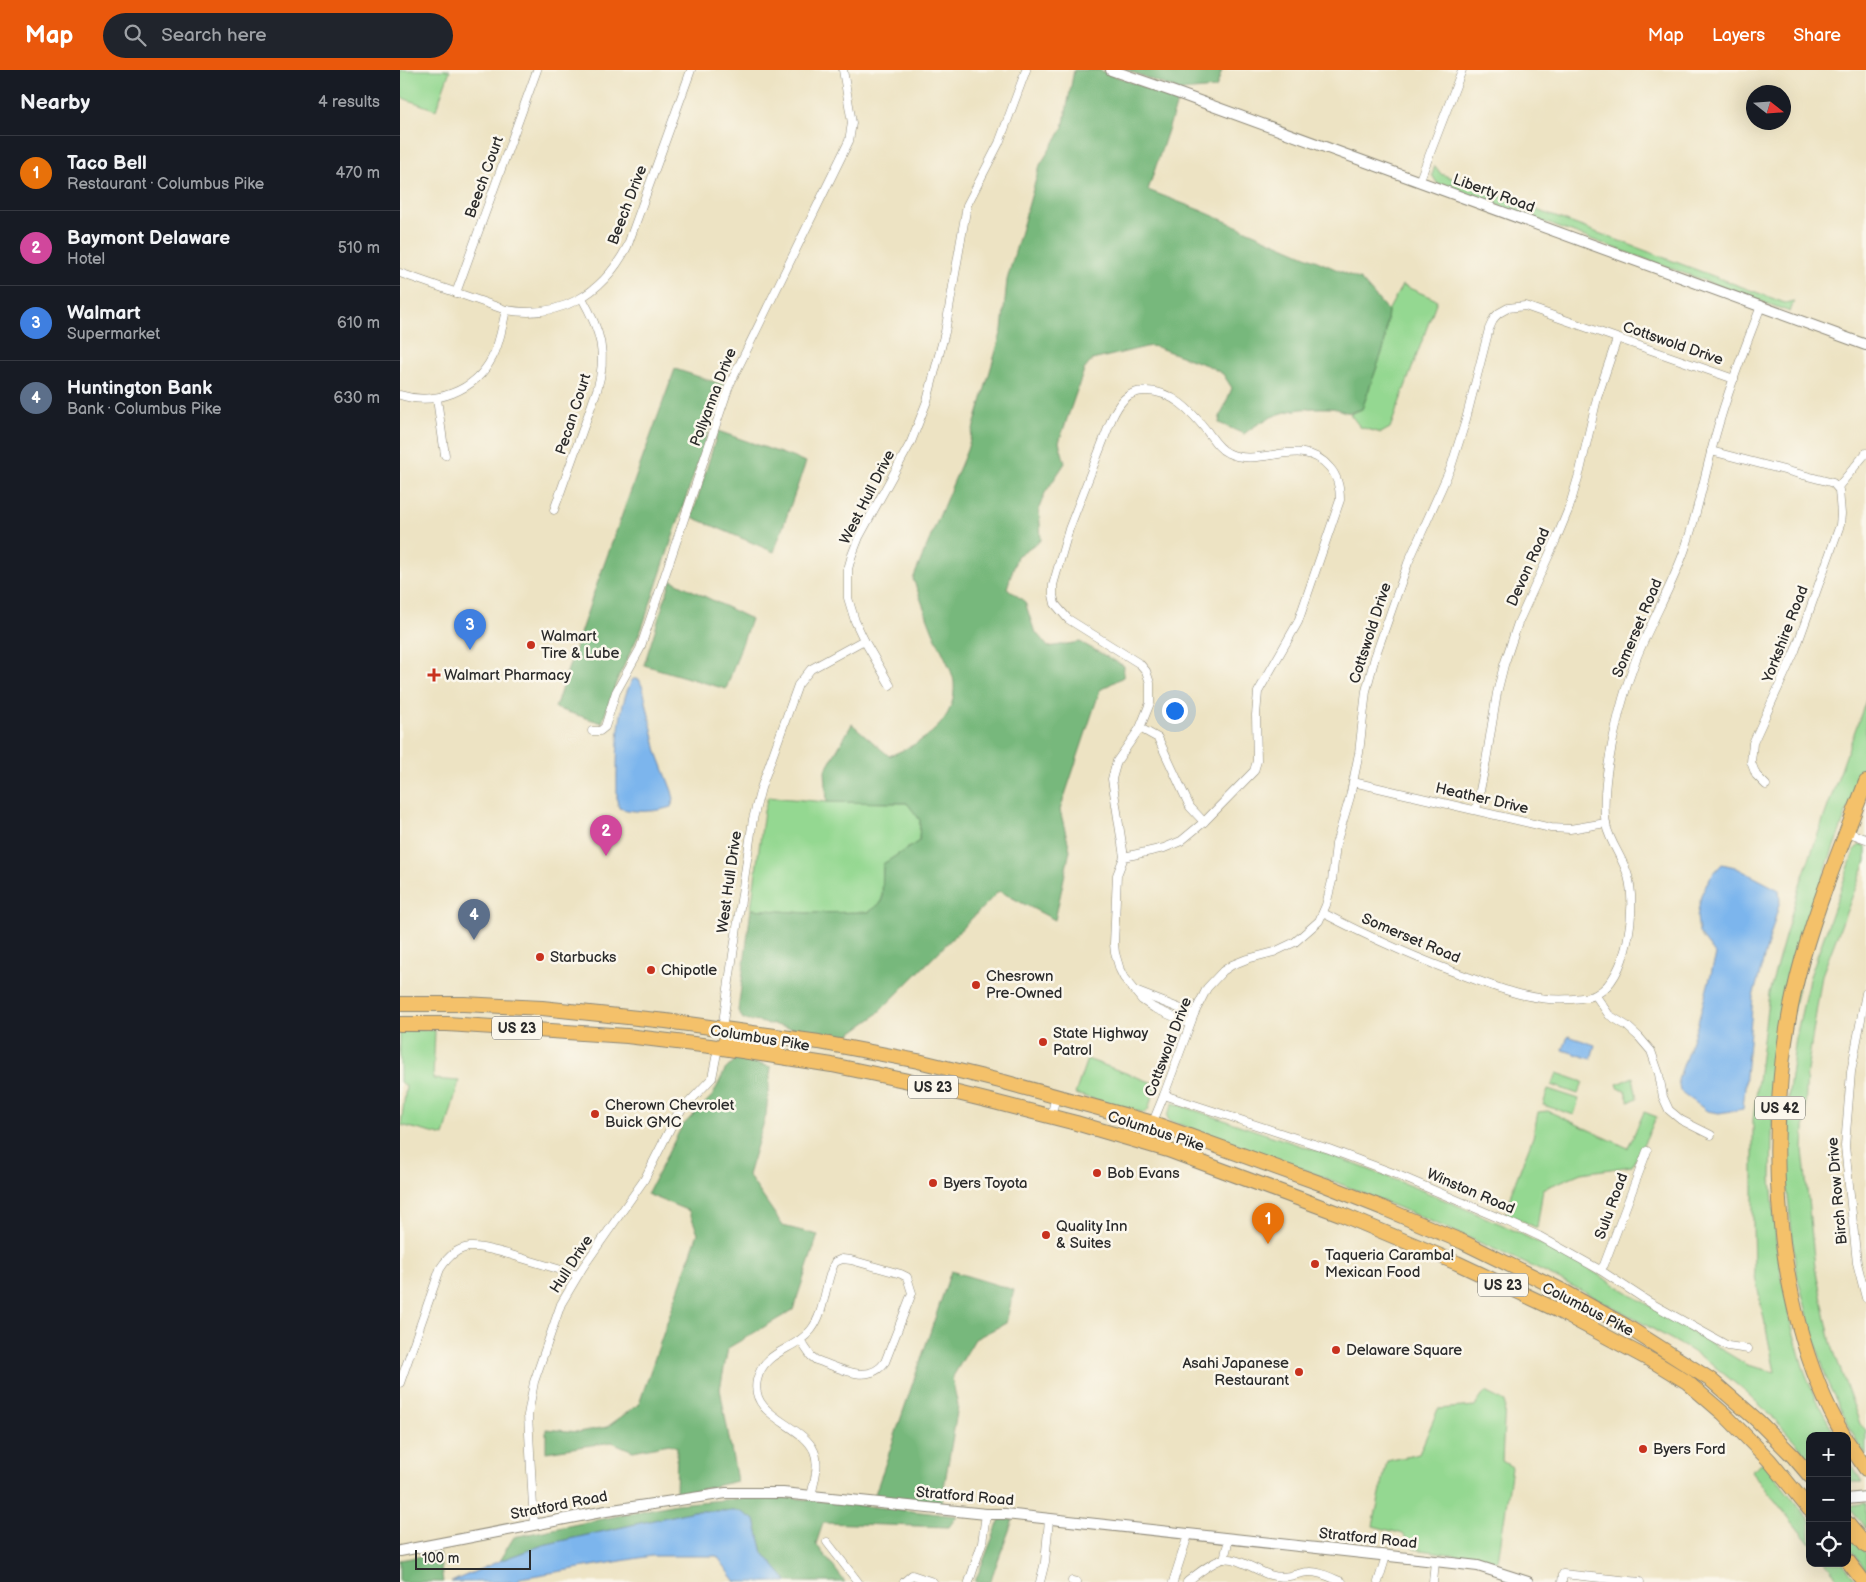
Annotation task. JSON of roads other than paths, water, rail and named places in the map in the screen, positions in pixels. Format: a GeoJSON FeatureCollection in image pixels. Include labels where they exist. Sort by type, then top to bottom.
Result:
{"type":"FeatureCollection","features":[{"type":"Feature","properties":{"kind":"highway","name":"US 42"},"geometry":{"type":"LineString","coordinates":[[1842,1432],[1830,1413],[1809,1362],[1798,1326],[1783,1233],[1778,1151],[1782,1064],[1796,984],[1814,920],[1866,782]]}},
{"type":"Feature","properties":{"kind":"highway","name":"Columbus Pike"},"geometry":{"type":"LineString","coordinates":[[400,1004],[464,1004],[536,1008],[666,1021],[819,1042],[918,1061],[1153,1123],[1383,1208],[1463,1242],[1565,1292],[1626,1326],[1711,1380],[1758,1421],[1806,1471]]}},
{"type":"Feature","properties":{"kind":"highway","name":"Columbus Pike"},"geometry":{"type":"LineString","coordinates":[[400,1024],[464,1025],[609,1034],[832,1065],[1051,1117],[1168,1150],[1352,1219],[1457,1264],[1597,1331],[1687,1382],[1724,1414],[1754,1444],[1806,1505]]}},
{"type":"Feature","properties":{"kind":"highway"},"geometry":{"type":"LineString","coordinates":[[609,1034],[620,1029],[706,1036],[715,1034],[722,1029]]}},
{"type":"Feature","properties":{"kind":"highway"},"geometry":{"type":"LineString","coordinates":[[718,1048],[726,1042],[734,1041],[806,1048],[811,1048],[819,1042]]}},
{"type":"Feature","properties":{"kind":"highway"},"geometry":{"type":"LineString","coordinates":[[1851,1447],[1866,1469]]}},
{"type":"Feature","properties":{"kind":"highway"},"geometry":{"type":"LineString","coordinates":[[1788,1483],[1806,1494]]}},
{"type":"Feature","properties":{"kind":"highway"},"geometry":{"type":"LineString","coordinates":[[1851,1528],[1866,1546]]}},
{"type":"Feature","properties":{"kind":"highway"},"geometry":{"type":"LineString","coordinates":[[1851,1565],[1864,1582]]}},
{"type":"Feature","properties":{"kind":"street","name":"Beech Court"},"geometry":{"type":"LineString","coordinates":[[456,293],[537,70]]}},
{"type":"Feature","properties":{"kind":"street","name":"Beech Drive"},"geometry":{"type":"LineString","coordinates":[[400,273],[506,310],[530,312],[557,309],[582,298],[604,281],[613,271],[627,247],[691,70]]}},
{"type":"Feature","properties":{"kind":"street","name":"Pollyanna Drive"},"geometry":{"type":"LineString","coordinates":[[592,731],[600,731],[605,727],[616,692],[640,649],[734,373],[849,141],[852,123],[843,70]]}},
{"type":"Feature","properties":{"kind":"street","name":"West Hull Drive"},"geometry":{"type":"LineString","coordinates":[[722,1029],[752,819],[761,788],[798,685],[812,669],[864,640],[848,598],[848,569],[859,537],[911,442],[927,401],[944,332],[967,205],[999,143],[1026,70]]}},
{"type":"Feature","properties":{"kind":"street","name":"Liberty Road"},"geometry":{"type":"LineString","coordinates":[[1111,70],[1866,345]]}},
{"type":"Feature","properties":{"kind":"street"},"geometry":{"type":"LineString","coordinates":[[1419,182],[1462,70]]}},
{"type":"Feature","properties":{"kind":"street","name":"Pecan Court"},"geometry":{"type":"LineString","coordinates":[[554,510],[597,390],[602,370],[598,330],[582,298]]}},
{"type":"Feature","properties":{"kind":"street","name":"Cottswold Drive"},"geometry":{"type":"LineString","coordinates":[[1144,1144],[1194,1014],[1207,988],[1223,971],[1247,959],[1274,952],[1295,942],[1319,921],[1323,913],[1332,881],[1340,828],[1359,753],[1363,705],[1370,672],[1408,564],[1451,467],[1465,423],[1482,351],[1494,318],[1508,308],[1525,306],[1734,378]]}},
{"type":"Feature","properties":{"kind":"street","name":"Somerset Road"},"geometry":{"type":"LineString","coordinates":[[1323,913],[1405,954],[1520,995],[1551,1000],[1596,996],[1606,988],[1620,968],[1632,908],[1629,878],[1606,823],[1606,785],[1614,733],[1620,708],[1637,658],[1672,583],[1685,550],[1734,378],[1760,306]]}},
{"type":"Feature","properties":{"kind":"street"},"geometry":{"type":"LineString","coordinates":[[400,395],[418,400],[437,399],[458,391],[469,384],[487,367],[498,345],[506,310]]}},
{"type":"Feature","properties":{"kind":"street","name":"Devon Road"},"geometry":{"type":"LineString","coordinates":[[1476,810],[1497,693],[1504,665],[1521,616],[1569,508],[1580,471],[1597,398],[1617,339]]}},
{"type":"Feature","properties":{"kind":"street"},"geometry":{"type":"LineString","coordinates":[[1124,857],[1172,844],[1188,836],[1204,822],[1256,766],[1258,692],[1302,611],[1340,500],[1338,480],[1326,463],[1315,455],[1300,452],[1246,457],[1228,453],[1217,444],[1183,405],[1173,398],[1156,392],[1142,390],[1130,394],[1120,402],[1112,418],[1069,529],[1053,585],[1053,595],[1055,604],[1068,619],[1140,664],[1146,671],[1150,682],[1151,696],[1148,711],[1140,728],[1117,762],[1112,779],[1124,857],[1117,875],[1114,944],[1120,970],[1147,1004],[1190,1024]]}},
{"type":"Feature","properties":{"kind":"street"},"geometry":{"type":"LineString","coordinates":[[437,399],[445,455]]}},
{"type":"Feature","properties":{"kind":"street"},"geometry":{"type":"LineString","coordinates":[[1712,451],[1826,480],[1838,487],[1866,453]]}},
{"type":"Feature","properties":{"kind":"street","name":"Yorkshire Road"},"geometry":{"type":"LineString","coordinates":[[1766,785],[1756,775],[1751,762],[1753,743],[1795,651],[1840,525],[1841,514],[1838,487]]}},
{"type":"Feature","properties":{"kind":"street"},"geometry":{"type":"LineString","coordinates":[[864,640],[890,685]]}},
{"type":"Feature","properties":{"kind":"street"},"geometry":{"type":"LineString","coordinates":[[1140,728],[1158,738],[1190,807],[1204,822]]}},
{"type":"Feature","properties":{"kind":"street","name":"Heather Drive"},"geometry":{"type":"LineString","coordinates":[[1353,782],[1560,829],[1606,823]]}},
{"type":"Feature","properties":{"kind":"street"},"geometry":{"type":"LineString","coordinates":[[1847,832],[1866,839]]}},
{"type":"Feature","properties":{"kind":"street"},"geometry":{"type":"LineString","coordinates":[[1134,990],[1194,1014]]}},
{"type":"Feature","properties":{"kind":"street","name":"Birch Row Drive"},"geometry":{"type":"LineString","coordinates":[[1866,993],[1851,1072],[1845,1146],[1857,1263],[1866,1298]]}},
{"type":"Feature","properties":{"kind":"street"},"geometry":{"type":"LineString","coordinates":[[1596,996],[1609,1015],[1639,1036],[1651,1051],[1659,1074],[1663,1097],[1669,1110],[1681,1120],[1711,1135]]}},
{"type":"Feature","properties":{"kind":"street","name":"Hull Drive"},"geometry":{"type":"LineString","coordinates":[[534,1525],[528,1426],[530,1398],[561,1304],[578,1275],[644,1180],[677,1115],[712,1078],[718,1048]]}},
{"type":"Feature","properties":{"kind":"street","name":"Winston Road"},"geometry":{"type":"LineString","coordinates":[[1164,1095],[1329,1149],[1393,1173],[1538,1236],[1600,1270],[1649,1302],[1728,1346],[1748,1349]]}},
{"type":"Feature","properties":{"kind":"street"},"geometry":{"type":"LineString","coordinates":[[1051,1117],[1056,1096]]}},
{"type":"Feature","properties":{"kind":"street","name":"Sulu Road"},"geometry":{"type":"LineString","coordinates":[[1600,1270],[1604,1265],[1647,1151]]}},
{"type":"Feature","properties":{"kind":"street"},"geometry":{"type":"LineString","coordinates":[[400,1383],[437,1276],[446,1260],[454,1253],[470,1247],[480,1248],[504,1253],[578,1275]]}},
{"type":"Feature","properties":{"kind":"street"},"geometry":{"type":"LineString","coordinates":[[800,1340],[816,1360],[863,1375],[868,1375],[880,1369],[885,1362],[912,1293],[907,1277],[851,1260],[842,1259],[835,1262],[816,1323],[800,1340],[765,1363],[761,1368],[757,1390],[769,1413],[802,1436],[815,1451],[816,1463],[812,1496]]}},
{"type":"Feature","properties":{"kind":"street","name":"Stratford Road"},"geometry":{"type":"LineString","coordinates":[[400,1551],[606,1511],[697,1496],[746,1492],[812,1496],[986,1514],[1005,1514],[1435,1561],[1478,1566],[1528,1582]]}},
{"type":"Feature","properties":{"kind":"street"},"geometry":{"type":"LineString","coordinates":[[1851,1498],[1866,1496]]}},
{"type":"Feature","properties":{"kind":"street"},"geometry":{"type":"LineString","coordinates":[[969,1582],[982,1543],[986,1514]]}},
{"type":"Feature","properties":{"kind":"street"},"geometry":{"type":"LineString","coordinates":[[1040,1582],[1045,1562],[1049,1520]]}},
{"type":"Feature","properties":{"kind":"street"},"geometry":{"type":"LineString","coordinates":[[1173,1582],[1188,1535]]}},
{"type":"Feature","properties":{"kind":"street"},"geometry":{"type":"LineString","coordinates":[[1224,1559],[1229,1539]]}},
{"type":"Feature","properties":{"kind":"street"},"geometry":{"type":"LineString","coordinates":[[827,1542],[858,1582]]}},
{"type":"Feature","properties":{"kind":"street"},"geometry":{"type":"LineString","coordinates":[[1378,1582],[1386,1556]]}},
{"type":"Feature","properties":{"kind":"street"},"geometry":{"type":"LineString","coordinates":[[1187,1582],[1202,1570],[1224,1559],[1236,1560],[1252,1568],[1279,1577],[1310,1572],[1342,1582]]}},
{"type":"Feature","properties":{"kind":"street"},"geometry":{"type":"LineString","coordinates":[[1433,1582],[1435,1561]]}},
{"type":"Feature","properties":{"kind":"street"},"geometry":{"type":"LineString","coordinates":[[1562,1582],[1563,1574],[1640,1582]]}},
{"type":"Feature","properties":{"kind":"street"},"geometry":{"type":"LineString","coordinates":[[904,1582],[912,1575],[934,1582]]}},
{"type":"Feature","properties":{"kind":"street"},"geometry":{"type":"LineString","coordinates":[[1072,1582],[1077,1582]]}},
{"type":"Feature","properties":{"kind":"water"},"geometry":{"type":"Polygon","coordinates":[[[633,679],[639,679],[643,688],[657,752],[674,799],[671,807],[665,809],[632,811],[619,808],[617,801],[617,755],[620,721],[627,691],[633,679]]]}},
{"type":"Feature","properties":{"kind":"water"},"geometry":{"type":"Polygon","coordinates":[[[1722,864],[1735,867],[1779,890],[1780,901],[1753,997],[1743,1109],[1719,1113],[1707,1111],[1680,1091],[1678,1080],[1697,1026],[1716,955],[1699,933],[1697,917],[1701,895],[1711,876],[1722,864]]]}},
{"type":"Feature","properties":{"kind":"water"},"geometry":{"type":"Polygon","coordinates":[[[1568,1036],[1595,1045],[1591,1059],[1563,1050],[1568,1036]]]}},
{"type":"Feature","properties":{"kind":"water"},"geometry":{"type":"Polygon","coordinates":[[[694,1511],[740,1511],[755,1520],[763,1553],[788,1582],[736,1582],[717,1556],[651,1556],[520,1578],[518,1582],[451,1582],[499,1561],[543,1545],[694,1511]]]}},
{"type":"Feature","properties":{"kind":"place","name":"Walmart Tire & Lube"},"geometry":{"type":"Point","coordinates":[531,645]}},
{"type":"Feature","properties":{"kind":"place","name":"Walmart"},"geometry":{"type":"Point","coordinates":[470,650]}},
{"type":"Feature","properties":{"kind":"place","name":"Walmart Pharmacy"},"geometry":{"type":"Point","coordinates":[434,675]}},
{"type":"Feature","properties":{"kind":"place","name":"Baymont Delaware"},"geometry":{"type":"Point","coordinates":[606,856]}},
{"type":"Feature","properties":{"kind":"place","name":"Huntington Bank"},"geometry":{"type":"Point","coordinates":[474,940]}},
{"type":"Feature","properties":{"kind":"place","name":"Starbucks"},"geometry":{"type":"Point","coordinates":[540,957]}},
{"type":"Feature","properties":{"kind":"place","name":"Chipotle"},"geometry":{"type":"Point","coordinates":[651,970]}},
{"type":"Feature","properties":{"kind":"place","name":"Chesrown Pre-Owned"},"geometry":{"type":"Point","coordinates":[976,985]}},
{"type":"Feature","properties":{"kind":"place","name":"State Highway Patrol"},"geometry":{"type":"Point","coordinates":[1043,1042]}},
{"type":"Feature","properties":{"kind":"place","name":"Cherown Chevrolet Buick GMC"},"geometry":{"type":"Point","coordinates":[595,1114]}},
{"type":"Feature","properties":{"kind":"place","name":"Bob Evans"},"geometry":{"type":"Point","coordinates":[1097,1173]}},
{"type":"Feature","properties":{"kind":"place","name":"Byers Toyota"},"geometry":{"type":"Point","coordinates":[933,1183]}},
{"type":"Feature","properties":{"kind":"place","name":"Quality Inn & Suites"},"geometry":{"type":"Point","coordinates":[1046,1235]}},
{"type":"Feature","properties":{"kind":"place","name":"Taco Bell"},"geometry":{"type":"Point","coordinates":[1268,1244]}},
{"type":"Feature","properties":{"kind":"place","name":"Taqueria Caramba! Mexican Food"},"geometry":{"type":"Point","coordinates":[1315,1264]}},
{"type":"Feature","properties":{"kind":"place","name":"Delaware Square"},"geometry":{"type":"Point","coordinates":[1336,1350]}},
{"type":"Feature","properties":{"kind":"place","name":"Asahi Japanese Restaurant"},"geometry":{"type":"Point","coordinates":[1299,1372]}},
{"type":"Feature","properties":{"kind":"place","name":"Byers Ford"},"geometry":{"type":"Point","coordinates":[1643,1449]}}]}
